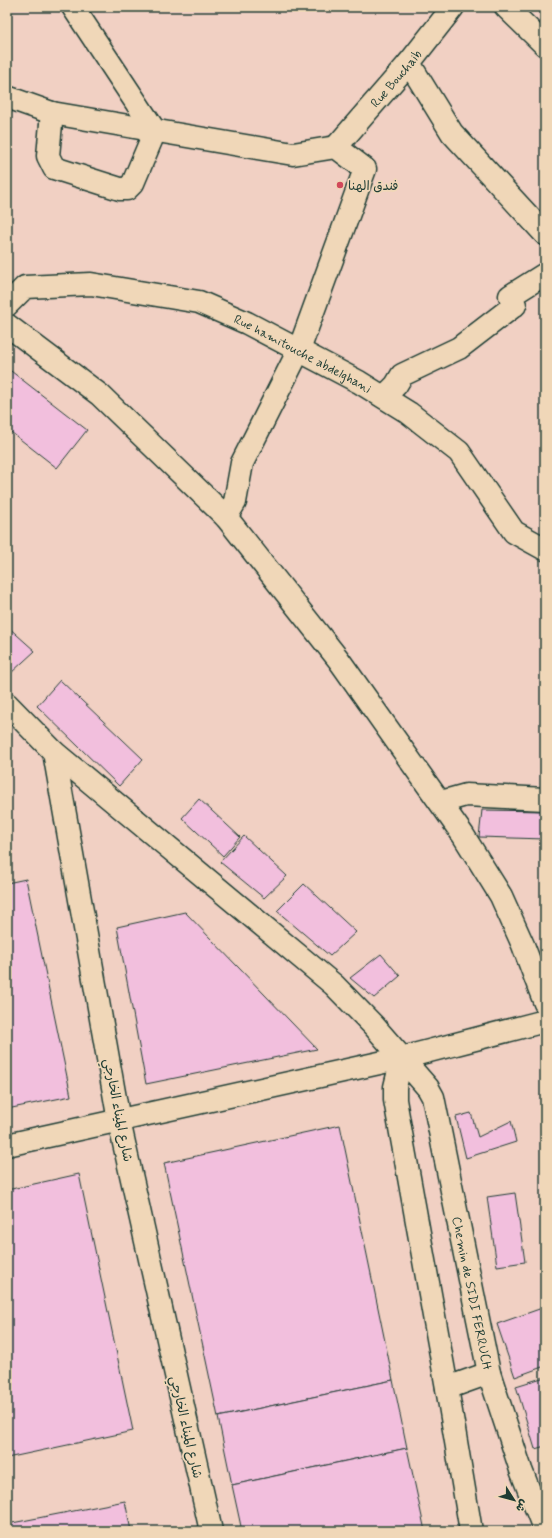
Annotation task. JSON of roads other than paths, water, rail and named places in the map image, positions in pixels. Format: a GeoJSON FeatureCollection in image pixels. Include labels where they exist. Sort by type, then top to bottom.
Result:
{"type":"FeatureCollection","features":[{"type":"Feature","properties":{"kind":"street"},"geometry":{"type":"LineString","coordinates":[[73,7],[155,130]]}},
{"type":"Feature","properties":{"kind":"street"},"geometry":{"type":"LineString","coordinates":[[506,7],[545,45]]}},
{"type":"Feature","properties":{"kind":"street","name":"Rue Bouchaib"},"geometry":{"type":"LineString","coordinates":[[336,147],[409,63],[448,8]]}},
{"type":"Feature","properties":{"kind":"street"},"geometry":{"type":"LineString","coordinates":[[409,63],[452,133],[545,234]]}},
{"type":"Feature","properties":{"kind":"street"},"geometry":{"type":"LineString","coordinates":[[7,97],[52,112],[292,154],[336,147],[365,169],[299,350],[242,463],[235,502],[226,517]]}},
{"type":"Feature","properties":{"kind":"street"},"geometry":{"type":"LineString","coordinates":[[52,112],[48,156],[54,168],[120,189],[127,189],[133,183],[155,130]]}},
{"type":"Feature","properties":{"kind":"street"},"geometry":{"type":"LineString","coordinates":[[384,397],[396,385],[402,375],[459,348],[515,305],[510,296],[545,274]]}},
{"type":"Feature","properties":{"kind":"street","name":"Rue hamitouche abdelghani"},"geometry":{"type":"LineString","coordinates":[[7,305],[25,287],[91,284],[199,302],[247,322],[359,382],[409,413],[459,452],[514,532],[545,549]]}},
{"type":"Feature","properties":{"kind":"street"},"geometry":{"type":"LineString","coordinates":[[7,325],[100,395],[226,517],[339,660],[464,835],[501,896],[524,945],[545,1003]]}},
{"type":"Feature","properties":{"kind":"street"},"geometry":{"type":"LineString","coordinates":[[7,704],[54,752]]}},
{"type":"Feature","properties":{"kind":"street","name":"Chemin de SIDI FERRUCH"},"geometry":{"type":"LineString","coordinates":[[54,752],[334,985],[355,1005],[428,1088],[433,1097],[489,1374],[521,1470],[545,1531]]}},
{"type":"Feature","properties":{"kind":"street","name":"شارع الميناء الخارجي"},"geometry":{"type":"LineString","coordinates":[[54,752],[120,1121],[211,1531]]}},
{"type":"Feature","properties":{"kind":"street"},"geometry":{"type":"LineString","coordinates":[[441,802],[466,795],[545,799]]}},
{"type":"Feature","properties":{"kind":"street"},"geometry":{"type":"LineString","coordinates":[[7,1145],[402,1058],[545,1021]]}},
{"type":"Feature","properties":{"kind":"street"},"geometry":{"type":"LineString","coordinates":[[402,1058],[395,1087],[395,1100],[471,1531]]}},
{"type":"Feature","properties":{"kind":"street"},"geometry":{"type":"LineString","coordinates":[[447,1388],[489,1374]]}},
{"type":"Feature","properties":{"kind":"place","name":"فندق الهنا"},"geometry":{"type":"Point","coordinates":[340,185]}}]}
